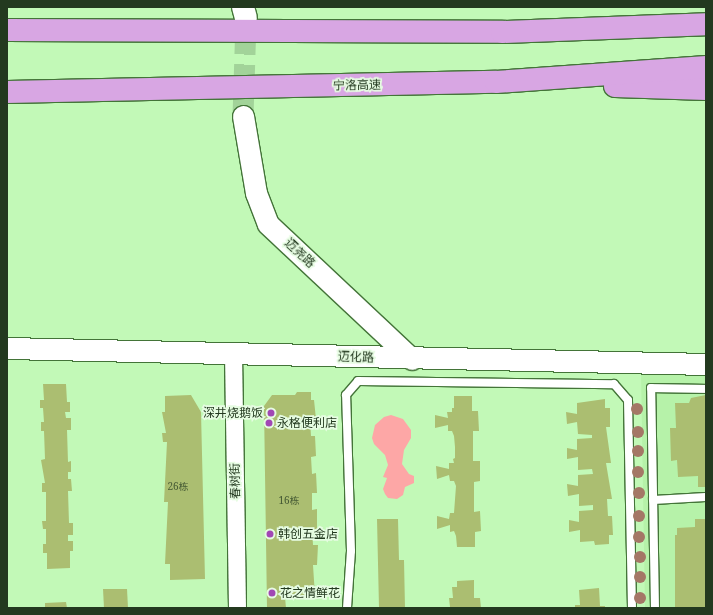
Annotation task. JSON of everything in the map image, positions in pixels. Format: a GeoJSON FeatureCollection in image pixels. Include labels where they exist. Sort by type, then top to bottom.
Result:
{"type":"FeatureCollection","features":[{"type":"Feature","properties":{"kind":"highway"},"geometry":{"type":"LineString","coordinates":[[7,30],[502,32],[662,22],[706,17]]}},
{"type":"Feature","properties":{"kind":"highway"},"geometry":{"type":"LineString","coordinates":[[662,22],[706,24]]}},
{"type":"Feature","properties":{"kind":"highway","name":"宁洛高速"},"geometry":{"type":"LineString","coordinates":[[7,92],[496,82],[700,68]]}},
{"type":"Feature","properties":{"kind":"highway"},"geometry":{"type":"LineString","coordinates":[[496,82],[706,89]]}},
{"type":"Feature","properties":{"kind":"street","name":"迈尧路"},"geometry":{"type":"LineString","coordinates":[[243,116],[256,192],[268,224],[412,359]]}},
{"type":"Feature","properties":{"kind":"street","name":"迈化路"},"geometry":{"type":"LineString","coordinates":[[7,348],[412,359],[706,364]]}},
{"type":"Feature","properties":{"kind":"street","name":"春树街"},"geometry":{"type":"LineString","coordinates":[[232,353],[237,608]]}},
{"type":"Feature","properties":{"kind":"lane"},"geometry":{"type":"LineString","coordinates":[[347,608],[351,551],[346,395],[358,381],[614,384],[628,400],[632,608]]}},
{"type":"Feature","properties":{"kind":"lane"},"geometry":{"type":"LineString","coordinates":[[655,608],[651,388],[706,389]]}},
{"type":"Feature","properties":{"kind":"lane"},"geometry":{"type":"LineString","coordinates":[[653,500],[706,497]]}},
{"type":"Feature","properties":{"kind":"shaded area"},"geometry":{"type":"Polygon","coordinates":[[[641,372],[706,375],[706,608],[645,608],[641,372]]]}},
{"type":"Feature","properties":{"kind":"shaded area"},"geometry":{"type":"Polygon","coordinates":[[[391,415],[403,419],[411,430],[411,438],[404,450],[402,464],[409,474],[414,476],[414,483],[405,487],[403,495],[397,499],[388,498],[385,494],[383,489],[387,478],[383,477],[388,465],[385,455],[374,444],[372,438],[375,425],[384,417],[391,415]]]}},
{"type":"Feature","properties":{"kind":"building"},"geometry":{"type":"Polygon","coordinates":[[[43,384],[66,384],[67,402],[70,402],[70,412],[65,412],[66,418],[71,418],[71,430],[67,430],[68,462],[71,461],[71,472],[68,472],[68,479],[71,479],[72,491],[68,491],[69,523],[73,523],[73,535],[68,535],[68,541],[73,541],[73,551],[70,551],[70,568],[47,569],[47,553],[43,553],[43,544],[46,544],[46,529],[43,529],[42,521],[46,521],[46,492],[42,492],[42,483],[45,483],[41,460],[45,459],[44,431],[41,431],[41,422],[44,422],[43,408],[40,408],[40,400],[44,400],[43,384]]]}},
{"type":"Feature","properties":{"kind":"building"},"geometry":{"type":"Polygon","coordinates":[[[297,392],[311,392],[311,400],[314,400],[316,419],[310,420],[311,436],[315,436],[316,456],[311,457],[312,474],[316,473],[317,493],[312,493],[312,510],[317,509],[317,529],[312,529],[313,545],[318,545],[317,565],[313,565],[315,596],[285,597],[286,608],[267,608],[264,406],[272,395],[295,395],[297,392]]]}},
{"type":"Feature","properties":{"kind":"building"},"geometry":{"type":"Polygon","coordinates":[[[191,395],[201,412],[205,579],[170,580],[170,564],[165,564],[168,502],[164,502],[167,442],[163,442],[162,433],[166,433],[162,412],[165,412],[165,396],[191,395]]]}},
{"type":"Feature","properties":{"kind":"building"},"geometry":{"type":"Polygon","coordinates":[[[706,395],[706,487],[698,487],[698,476],[678,477],[677,460],[671,461],[670,428],[676,428],[675,403],[689,403],[691,398],[706,395]]]}},
{"type":"Feature","properties":{"kind":"building"},"geometry":{"type":"Polygon","coordinates":[[[454,396],[472,396],[472,411],[478,411],[479,431],[473,431],[473,461],[480,461],[480,481],[474,482],[474,512],[480,511],[481,531],[475,532],[475,547],[457,547],[456,536],[454,531],[450,532],[450,525],[437,529],[437,516],[449,519],[450,513],[454,513],[456,486],[454,481],[450,481],[449,475],[437,479],[436,466],[449,469],[449,463],[454,463],[453,459],[455,458],[455,447],[454,436],[452,431],[448,431],[448,425],[435,428],[435,415],[448,418],[447,412],[452,412],[452,408],[454,408],[454,396]]]}},
{"type":"Feature","properties":{"kind":"building"},"geometry":{"type":"Polygon","coordinates":[[[605,399],[605,408],[610,408],[610,427],[606,427],[611,463],[606,463],[612,499],[607,499],[608,516],[612,516],[613,535],[609,535],[609,544],[595,545],[594,541],[580,542],[580,530],[569,532],[569,520],[579,522],[579,511],[593,510],[593,505],[579,506],[579,494],[568,496],[567,484],[578,486],[578,475],[593,474],[592,469],[578,470],[578,457],[567,459],[567,448],[577,450],[577,439],[592,438],[592,435],[578,434],[577,422],[567,424],[566,412],[577,414],[577,403],[605,399]]]}},
{"type":"Feature","properties":{"kind":"building"},"geometry":{"type":"Polygon","coordinates":[[[377,519],[398,519],[399,560],[404,560],[405,608],[379,608],[377,519]]]}},
{"type":"Feature","properties":{"kind":"building"},"geometry":{"type":"Polygon","coordinates":[[[695,519],[706,519],[706,608],[675,608],[675,535],[677,535],[677,528],[695,527],[695,519]]]}},
{"type":"Feature","properties":{"kind":"building"},"geometry":{"type":"Polygon","coordinates":[[[474,580],[474,598],[480,598],[481,608],[450,607],[449,598],[453,598],[452,587],[457,587],[457,581],[474,580]]]}},
{"type":"Feature","properties":{"kind":"building"},"geometry":{"type":"Polygon","coordinates":[[[599,588],[600,606],[605,606],[605,608],[575,608],[575,605],[580,605],[579,590],[599,588]]]}},
{"type":"Feature","properties":{"kind":"building"},"geometry":{"type":"Polygon","coordinates":[[[103,589],[127,589],[128,608],[104,608],[103,589]]]}},
{"type":"Feature","properties":{"kind":"building"},"geometry":{"type":"Polygon","coordinates":[[[66,602],[67,608],[45,608],[45,603],[66,602]]]}},
{"type":"Feature","properties":{"kind":"tunnel"},"geometry":{"type":"LineString","coordinates":[[243,116],[246,18]]}},
{"type":"Feature","properties":{"kind":"place","name":"深井烧鹅饭"},"geometry":{"type":"Point","coordinates":[271,413]}},
{"type":"Feature","properties":{"kind":"place","name":"永格便利店"},"geometry":{"type":"Point","coordinates":[269,423]}},
{"type":"Feature","properties":{"kind":"place","name":"韩创五金店"},"geometry":{"type":"Point","coordinates":[270,534]}},
{"type":"Feature","properties":{"kind":"place","name":"花之情鲜花"},"geometry":{"type":"Point","coordinates":[272,593]}}]}
